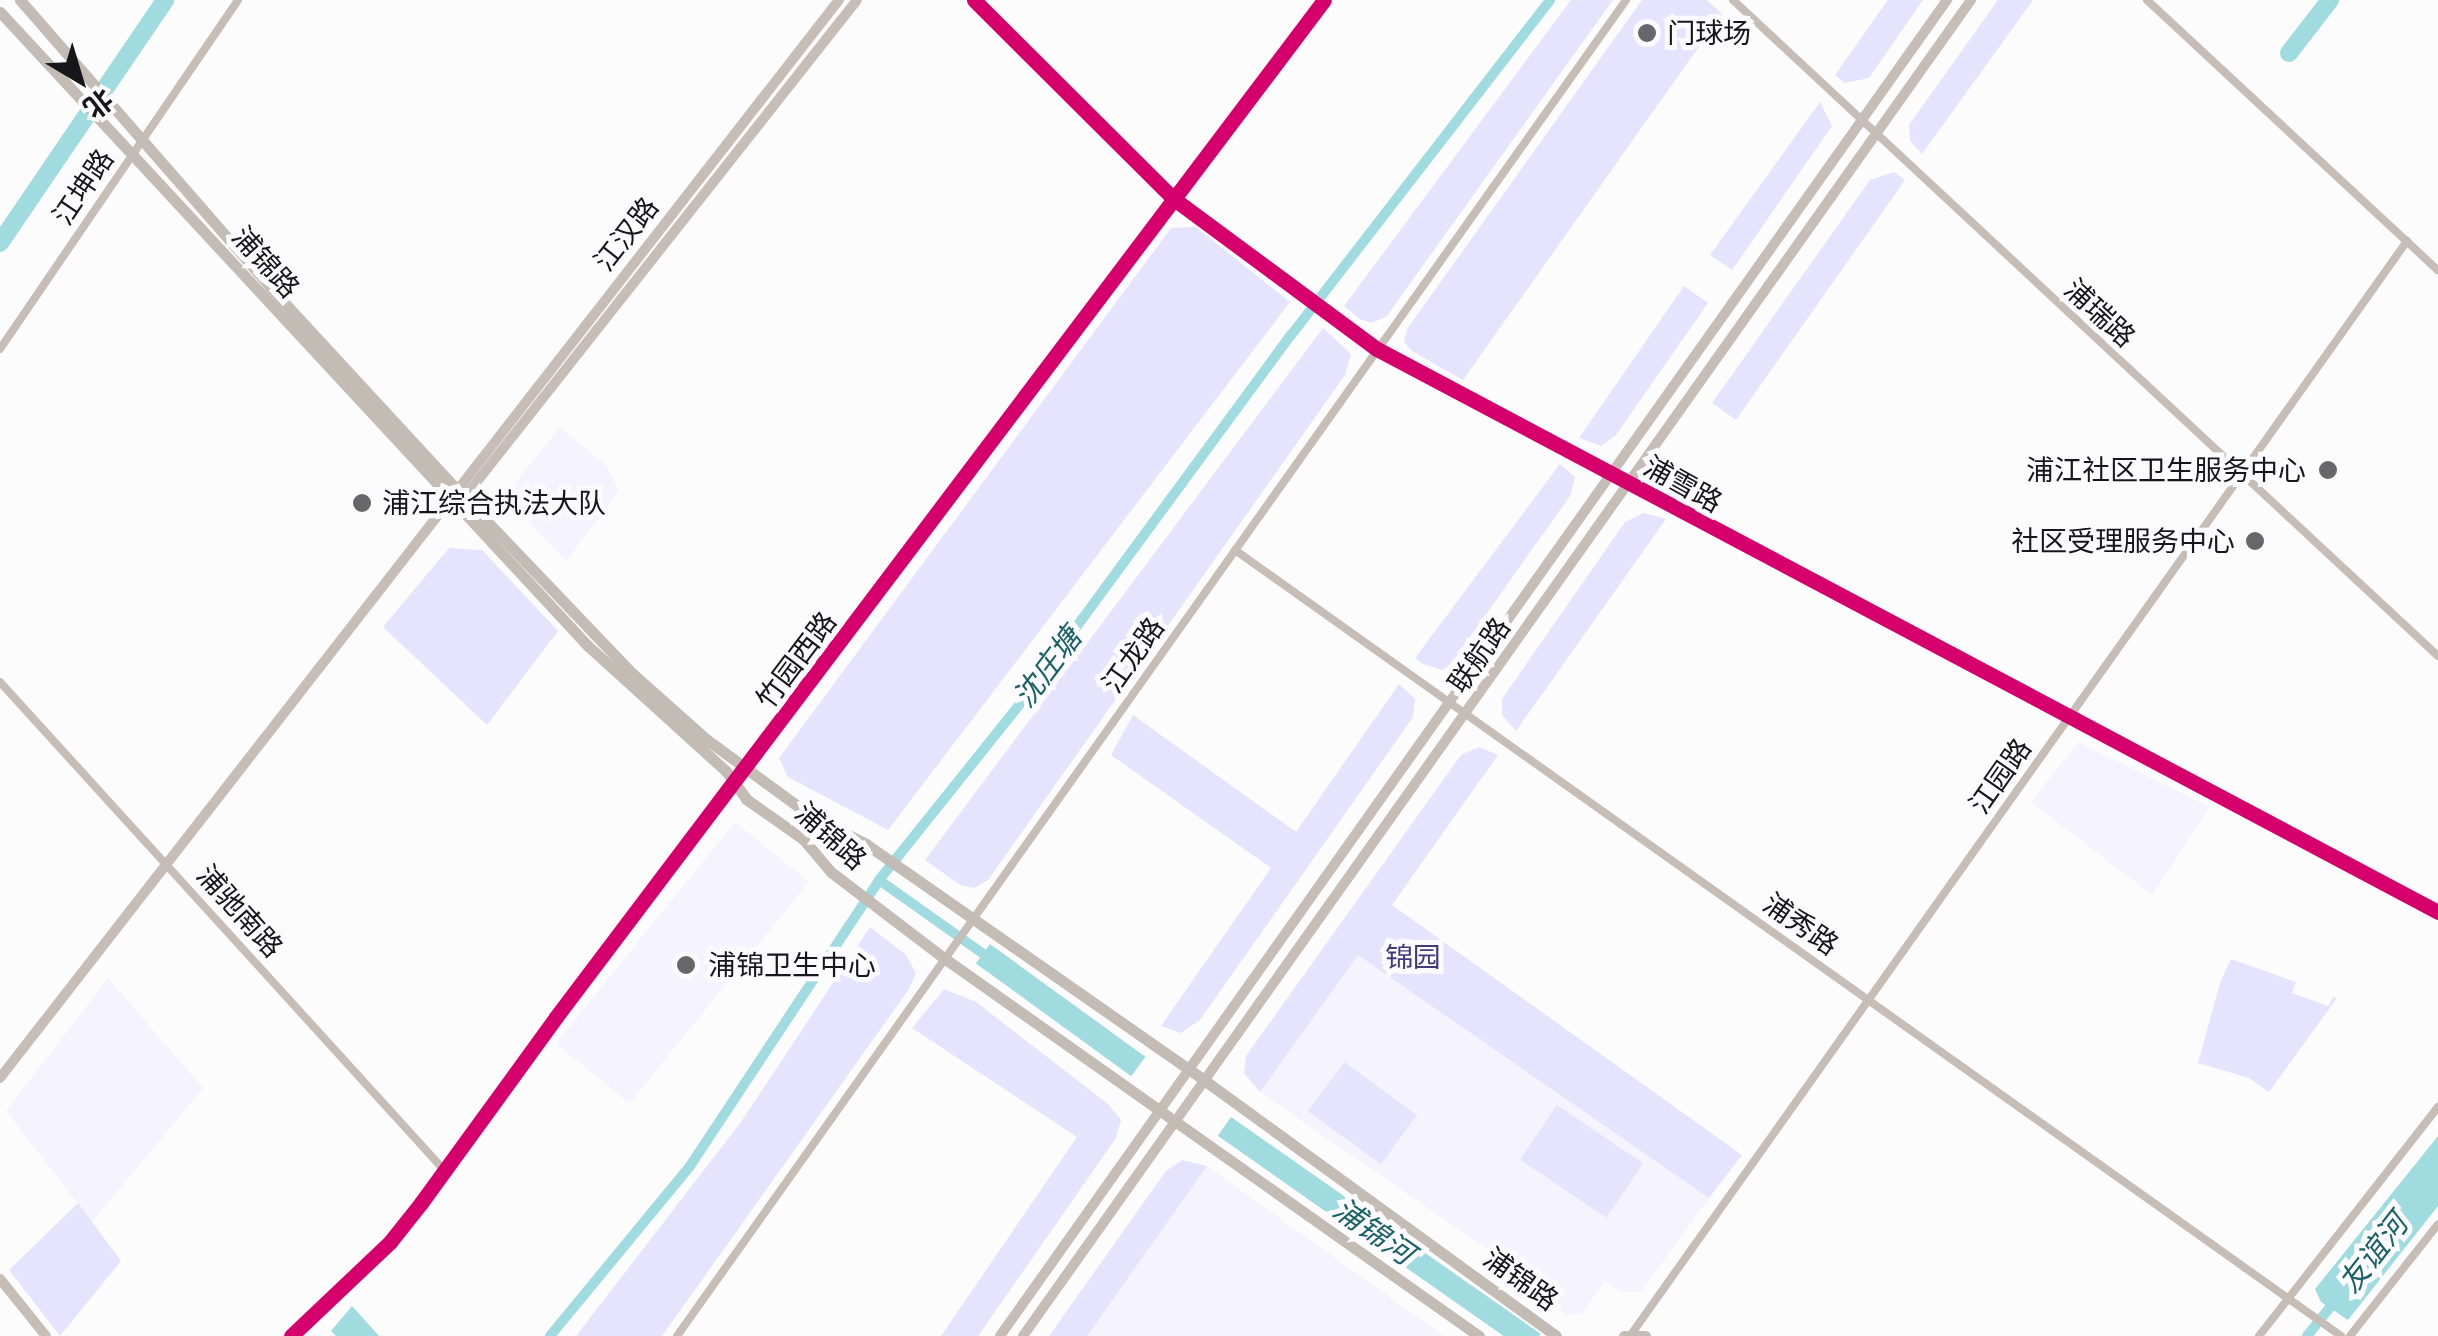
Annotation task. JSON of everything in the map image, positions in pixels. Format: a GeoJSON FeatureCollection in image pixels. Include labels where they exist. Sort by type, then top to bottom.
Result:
{"type":"FeatureCollection","features":[{"type":"Feature","properties":{"kind":"main road","name":"浦锦路"},"geometry":{"type":"LineString","coordinates":[[20,0],[588,646],[733,782],[746,799],[802,839],[847,885],[944,958],[1177,1118],[1479,1336]]}},
{"type":"Feature","properties":{"kind":"main road","name":"浦锦路"},"geometry":{"type":"LineString","coordinates":[[0,12],[198,226],[632,673],[745,769],[828,827],[875,851],[1556,1336]]}},
{"type":"Feature","properties":{"kind":"street","name":"江坤路"},"geometry":{"type":"LineString","coordinates":[[0,349],[238,0]]}},
{"type":"Feature","properties":{"kind":"street","name":"江汉路"},"geometry":{"type":"LineString","coordinates":[[457,495],[839,0]]}},
{"type":"Feature","properties":{"kind":"street"},"geometry":{"type":"LineString","coordinates":[[0,1078],[457,495],[857,0]]}},
{"type":"Feature","properties":{"kind":"street","name":"浦雪路"},"geometry":{"type":"LineString","coordinates":[[974,0],[1174,199],[1377,350],[2438,912]]}},
{"type":"Feature","properties":{"kind":"street","name":"竹园西路"},"geometry":{"type":"LineString","coordinates":[[291,1336],[390,1242],[445,1171],[733,782],[1324,0]]}},
{"type":"Feature","properties":{"kind":"street","name":"江龙路"},"geometry":{"type":"LineString","coordinates":[[679,1333],[1626,0]]}},
{"type":"Feature","properties":{"kind":"street","name":"浦瑞路"},"geometry":{"type":"LineString","coordinates":[[1733,0],[2438,656]]}},
{"type":"Feature","properties":{"kind":"street","name":"联航路"},"geometry":{"type":"LineString","coordinates":[[1000,1336],[1946,0]]}},
{"type":"Feature","properties":{"kind":"street","name":"联航路"},"geometry":{"type":"LineString","coordinates":[[1023,1336],[1971,0]]}},
{"type":"Feature","properties":{"kind":"street"},"geometry":{"type":"LineString","coordinates":[[2147,0],[2438,270]]}},
{"type":"Feature","properties":{"kind":"street","name":"江园路"},"geometry":{"type":"LineString","coordinates":[[1632,1336],[2407,240]]}},
{"type":"Feature","properties":{"kind":"street","name":"浦秀路"},"geometry":{"type":"LineString","coordinates":[[1235,550],[2339,1335]]}},
{"type":"Feature","properties":{"kind":"street","name":"浦驰南路"},"geometry":{"type":"LineString","coordinates":[[0,682],[445,1171]]}},
{"type":"Feature","properties":{"kind":"street"},"geometry":{"type":"LineString","coordinates":[[2259,1336],[2438,1107]]}},
{"type":"Feature","properties":{"kind":"street"},"geometry":{"type":"LineString","coordinates":[[2350,1336],[2438,1224]]}},
{"type":"Feature","properties":{"kind":"street"},"geometry":{"type":"LineString","coordinates":[[0,1279],[46,1336]]}},
{"type":"Feature","properties":{"kind":"street"},"geometry":{"type":"LineString","coordinates":[[679,1333],[691,1336]]}},
{"type":"Feature","properties":{"kind":"shaded area"},"geometry":{"type":"Polygon","coordinates":[[[560,427],[606,465],[619,491],[566,561],[511,505],[508,492],[560,427]]]}},
{"type":"Feature","properties":{"kind":"shaded area"},"geometry":{"type":"Polygon","coordinates":[[[2078,742],[2210,807],[2152,895],[2031,802],[2078,742]]]}},
{"type":"Feature","properties":{"kind":"shaded area","name":"浦锦卫生中心"},"geometry":{"type":"Polygon","coordinates":[[[735,822],[809,882],[629,1103],[556,1043],[735,822]]]}},
{"type":"Feature","properties":{"kind":"shaded area"},"geometry":{"type":"Polygon","coordinates":[[[1357,954],[1709,1198],[1641,1292],[1621,1292],[1605,1281],[1582,1314],[1567,1315],[1533,1291],[1529,1278],[1260,1092],[1357,954]]]}},
{"type":"Feature","properties":{"kind":"shaded area"},"geometry":{"type":"Polygon","coordinates":[[[108,978],[203,1088],[92,1222],[6,1111],[108,978]]]}},
{"type":"Feature","properties":{"kind":"shaded area"},"geometry":{"type":"Polygon","coordinates":[[[1207,1166],[1444,1336],[1087,1336],[1207,1166]]]}},
{"type":"Feature","properties":{"kind":"green space"},"geometry":{"type":"Polygon","coordinates":[[[1571,0],[1613,0],[1386,317],[1371,323],[1360,319],[1344,306],[1571,0]]]}},
{"type":"Feature","properties":{"kind":"green space"},"geometry":{"type":"Polygon","coordinates":[[[1642,0],[1707,0],[1722,14],[1463,380],[1412,351],[1404,342],[1407,329],[1642,0]]]}},
{"type":"Feature","properties":{"kind":"green space"},"geometry":{"type":"Polygon","coordinates":[[[1888,0],[1923,0],[1869,78],[1845,83],[1835,75],[1888,0]]]}},
{"type":"Feature","properties":{"kind":"green space"},"geometry":{"type":"Polygon","coordinates":[[[1998,0],[2033,0],[1922,154],[1910,141],[1909,125],[1998,0]]]}},
{"type":"Feature","properties":{"kind":"green space"},"geometry":{"type":"Polygon","coordinates":[[[1820,102],[1832,126],[1732,270],[1710,255],[1820,102]]]}},
{"type":"Feature","properties":{"kind":"green space"},"geometry":{"type":"Polygon","coordinates":[[[1894,172],[1905,180],[1736,420],[1712,403],[1870,180],[1894,172]]]}},
{"type":"Feature","properties":{"kind":"green space"},"geometry":{"type":"Polygon","coordinates":[[[1196,227],[1290,302],[888,830],[788,777],[779,758],[1171,228],[1196,227]]]}},
{"type":"Feature","properties":{"kind":"green space"},"geometry":{"type":"Polygon","coordinates":[[[1684,286],[1708,303],[1616,435],[1601,446],[1579,438],[1684,286]]]}},
{"type":"Feature","properties":{"kind":"green space"},"geometry":{"type":"Polygon","coordinates":[[[1323,328],[1351,354],[1345,375],[988,880],[974,888],[960,885],[925,860],[1323,328]]]}},
{"type":"Feature","properties":{"kind":"green space"},"geometry":{"type":"Polygon","coordinates":[[[1560,464],[1575,477],[1570,496],[1450,665],[1442,670],[1423,664],[1415,658],[1560,464]]]}},
{"type":"Feature","properties":{"kind":"green space"},"geometry":{"type":"Polygon","coordinates":[[[1644,513],[1666,519],[1516,731],[1502,715],[1502,699],[1625,522],[1644,513]]]}},
{"type":"Feature","properties":{"kind":"green space"},"geometry":{"type":"Polygon","coordinates":[[[449,548],[482,550],[558,631],[487,725],[383,627],[449,548]]]}},
{"type":"Feature","properties":{"kind":"green space"},"geometry":{"type":"Polygon","coordinates":[[[1399,684],[1415,699],[1413,717],[1200,1020],[1181,1033],[1161,1026],[1271,868],[1111,755],[1133,715],[1296,832],[1399,684]]]}},
{"type":"Feature","properties":{"kind":"green space","name":"锦园"},"geometry":{"type":"Polygon","coordinates":[[[1479,747],[1498,755],[1392,905],[1742,1155],[1709,1198],[1358,955],[1260,1092],[1244,1073],[1246,1056],[1461,755],[1479,747]]]}},
{"type":"Feature","properties":{"kind":"green space"},"geometry":{"type":"Polygon","coordinates":[[[870,927],[906,955],[916,973],[909,989],[662,1336],[576,1336],[741,1122],[870,927]]]}},
{"type":"Feature","properties":{"kind":"green space"},"geometry":{"type":"Polygon","coordinates":[[[2231,959],[2296,982],[2292,993],[2328,1006],[2333,997],[2337,998],[2269,1092],[2249,1078],[2198,1063],[2220,983],[2231,959]]]}},
{"type":"Feature","properties":{"kind":"green space"},"geometry":{"type":"Polygon","coordinates":[[[944,989],[976,1002],[1108,1104],[1121,1120],[1116,1138],[978,1336],[941,1336],[1077,1137],[912,1028],[944,989]]]}},
{"type":"Feature","properties":{"kind":"green space"},"geometry":{"type":"Polygon","coordinates":[[[1344,1062],[1417,1115],[1381,1164],[1308,1111],[1344,1062]]]}},
{"type":"Feature","properties":{"kind":"green space"},"geometry":{"type":"Polygon","coordinates":[[[1557,1105],[1643,1163],[1606,1218],[1520,1160],[1557,1105]]]}},
{"type":"Feature","properties":{"kind":"green space"},"geometry":{"type":"Polygon","coordinates":[[[1182,1160],[1207,1166],[1087,1336],[1049,1336],[1166,1171],[1182,1160]]]}},
{"type":"Feature","properties":{"kind":"green space"},"geometry":{"type":"Polygon","coordinates":[[[78,1203],[121,1261],[60,1336],[9,1270],[78,1203]]]}},
{"type":"Feature","properties":{"kind":"water"},"geometry":{"type":"Polygon","coordinates":[[[990,944],[1145,1057],[1131,1076],[976,963],[990,944]]]}},
{"type":"Feature","properties":{"kind":"water"},"geometry":{"type":"Polygon","coordinates":[[[1231,1117],[1541,1334],[1504,1336],[1218,1136],[1231,1117]]]}},
{"type":"Feature","properties":{"kind":"water"},"geometry":{"type":"Polygon","coordinates":[[[2438,1136],[2438,1206],[2348,1320],[2321,1302],[2315,1289],[2438,1136]]]}},
{"type":"Feature","properties":{"kind":"water"},"geometry":{"type":"Polygon","coordinates":[[[352,1306],[379,1336],[336,1336],[331,1331],[352,1306]]]}},
{"type":"Feature","properties":{"kind":"waterway"},"geometry":{"type":"LineString","coordinates":[[0,243],[165,0]]}},
{"type":"Feature","properties":{"kind":"waterway","name":"沈庄塘"},"geometry":{"type":"LineString","coordinates":[[550,1336],[690,1166],[879,880],[1019,705],[1292,334],[1550,0]]}},
{"type":"Feature","properties":{"kind":"waterway"},"geometry":{"type":"LineString","coordinates":[[2289,53],[2330,0]]}},
{"type":"Feature","properties":{"kind":"waterway","name":"浦锦河"},"geometry":{"type":"LineString","coordinates":[[879,880],[992,960]]}},
{"type":"Feature","properties":{"kind":"waterway","name":"友谊河"},"geometry":{"type":"LineString","coordinates":[[2307,1336],[2336,1300]]}},
{"type":"Feature","properties":{"kind":"cycle path"},"geometry":{"type":"LineString","coordinates":[[974,0],[1174,199],[1377,349],[2438,912]]}},
{"type":"Feature","properties":{"kind":"cycle path"},"geometry":{"type":"LineString","coordinates":[[291,1336],[390,1242],[421,1203],[556,1017],[1324,0]]}},
{"type":"Feature","properties":{"kind":"place","name":"门球场"},"geometry":{"type":"Point","coordinates":[1647,33]}},
{"type":"Feature","properties":{"kind":"place","name":"浦江社区卫生服务中心"},"geometry":{"type":"Point","coordinates":[2328,470]}},
{"type":"Feature","properties":{"kind":"place","name":"浦江综合执法大队"},"geometry":{"type":"Point","coordinates":[362,503]}},
{"type":"Feature","properties":{"kind":"place","name":"社区受理服务中心"},"geometry":{"type":"Point","coordinates":[2255,541]}},
{"type":"Feature","properties":{"kind":"place","name":"浦锦卫生中心"},"geometry":{"type":"Point","coordinates":[686,965]}}]}
